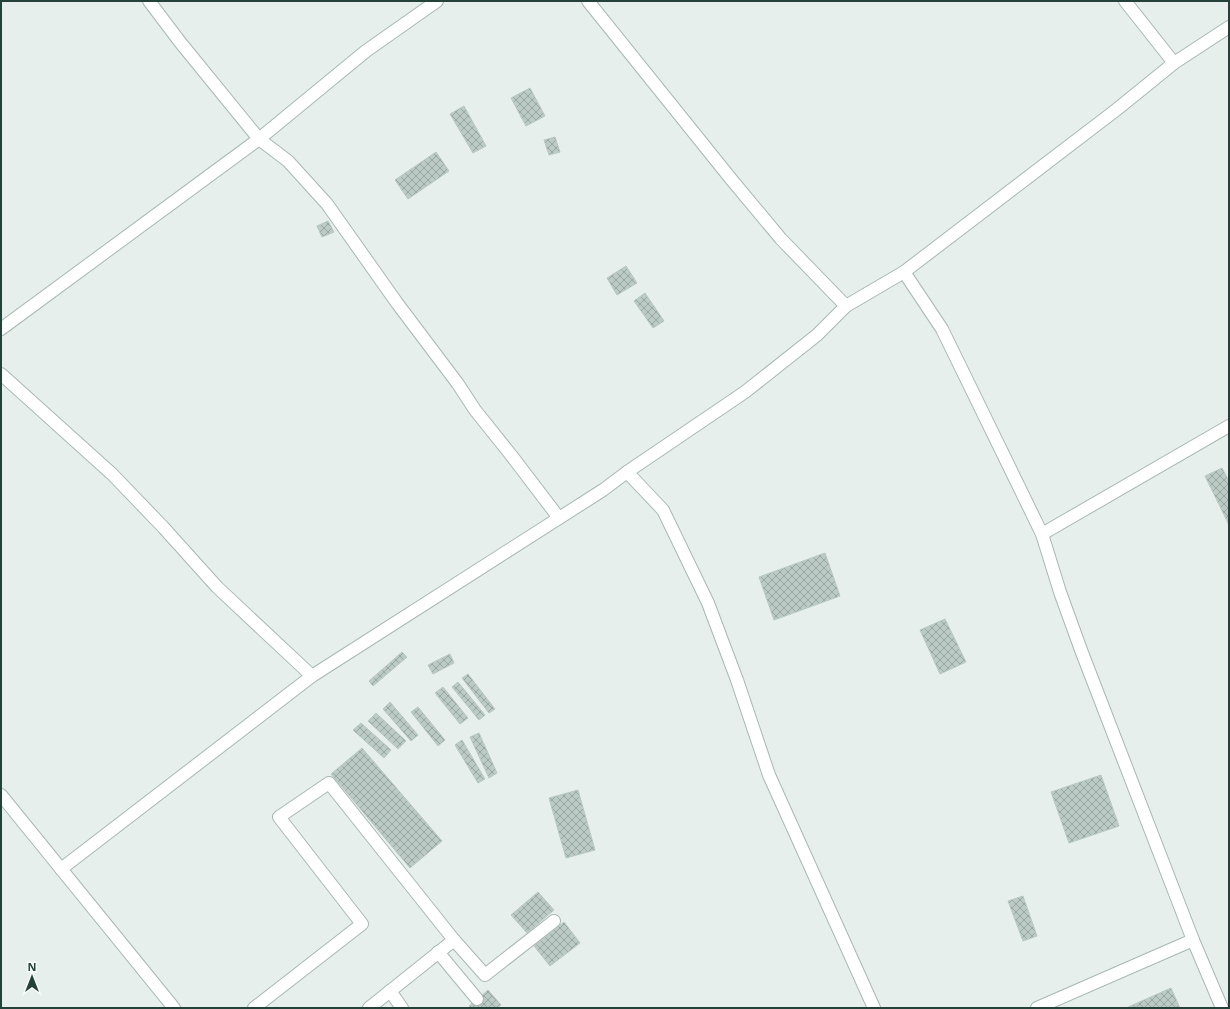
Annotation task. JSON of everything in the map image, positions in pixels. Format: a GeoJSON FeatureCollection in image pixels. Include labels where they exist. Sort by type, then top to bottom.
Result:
{"type":"FeatureCollection","features":[{"type":"Feature","properties":{"kind":"street"},"geometry":{"type":"LineString","coordinates":[[149,1],[180,42],[259,138],[288,161],[327,204],[397,303],[458,384],[475,410],[511,454],[559,518]]}},
{"type":"Feature","properties":{"kind":"street"},"geometry":{"type":"LineString","coordinates":[[1,329],[259,138],[366,51],[436,1]]}},
{"type":"Feature","properties":{"kind":"street"},"geometry":{"type":"LineString","coordinates":[[588,1],[781,239],[846,306]]}},
{"type":"Feature","properties":{"kind":"street"},"geometry":{"type":"LineString","coordinates":[[1125,1],[1174,63]]}},
{"type":"Feature","properties":{"kind":"street"},"geometry":{"type":"LineString","coordinates":[[61,869],[312,676],[602,490],[745,392],[817,335],[846,306],[904,272],[1116,110],[1174,63],[1229,27]]}},
{"type":"Feature","properties":{"kind":"street"},"geometry":{"type":"LineString","coordinates":[[904,272],[942,329],[1042,534],[1060,592],[1081,650],[1193,940],[1222,1008]]}},
{"type":"Feature","properties":{"kind":"street"},"geometry":{"type":"LineString","coordinates":[[1,374],[112,474],[163,527],[217,587],[312,676]]}},
{"type":"Feature","properties":{"kind":"street"},"geometry":{"type":"LineString","coordinates":[[1042,534],[1229,426]]}},
{"type":"Feature","properties":{"kind":"street"},"geometry":{"type":"LineString","coordinates":[[627,472],[663,510],[708,603],[737,680],[769,776],[874,1008]]}},
{"type":"Feature","properties":{"kind":"street"},"geometry":{"type":"LineString","coordinates":[[254,1008],[362,924],[279,817],[329,783],[454,940],[485,975],[554,921]]}},
{"type":"Feature","properties":{"kind":"street"},"geometry":{"type":"LineString","coordinates":[[1,795],[174,1008]]}},
{"type":"Feature","properties":{"kind":"street"},"geometry":{"type":"LineString","coordinates":[[369,1008],[454,940]]}},
{"type":"Feature","properties":{"kind":"street"},"geometry":{"type":"LineString","coordinates":[[1037,1008],[1193,940]]}},
{"type":"Feature","properties":{"kind":"street"},"geometry":{"type":"LineString","coordinates":[[438,952],[477,999]]}},
{"type":"Feature","properties":{"kind":"street"},"geometry":{"type":"LineString","coordinates":[[390,991],[402,1008]]}},
{"type":"Feature","properties":{"kind":"building"},"geometry":{"type":"Polygon","coordinates":[[[530,88],[545,116],[526,126],[511,98],[530,88]]]}},
{"type":"Feature","properties":{"kind":"building"},"geometry":{"type":"Polygon","coordinates":[[[464,106],[486,146],[473,153],[450,114],[464,106]]]}},
{"type":"Feature","properties":{"kind":"building"},"geometry":{"type":"Polygon","coordinates":[[[555,137],[560,152],[549,155],[544,140],[555,137]]]}},
{"type":"Feature","properties":{"kind":"building"},"geometry":{"type":"Polygon","coordinates":[[[436,152],[449,171],[408,199],[395,180],[436,152]]]}},
{"type":"Feature","properties":{"kind":"building"},"geometry":{"type":"Polygon","coordinates":[[[328,221],[334,232],[322,237],[317,226],[328,221]]]}},
{"type":"Feature","properties":{"kind":"building"},"geometry":{"type":"Polygon","coordinates":[[[626,266],[637,283],[617,295],[607,278],[626,266]]]}},
{"type":"Feature","properties":{"kind":"building"},"geometry":{"type":"Polygon","coordinates":[[[645,293],[664,321],[653,328],[634,301],[645,293]]]}},
{"type":"Feature","properties":{"kind":"building"},"geometry":{"type":"Polygon","coordinates":[[[1222,468],[1229,481],[1229,525],[1205,476],[1222,468]]]}},
{"type":"Feature","properties":{"kind":"building"},"geometry":{"type":"Polygon","coordinates":[[[825,553],[840,596],[774,620],[759,577],[825,553]]]}},
{"type":"Feature","properties":{"kind":"building"},"geometry":{"type":"Polygon","coordinates":[[[945,619],[966,662],[940,674],[920,630],[945,619]]]}},
{"type":"Feature","properties":{"kind":"building"},"geometry":{"type":"Polygon","coordinates":[[[402,652],[407,657],[373,686],[369,681],[402,652]]]}},
{"type":"Feature","properties":{"kind":"building"},"geometry":{"type":"Polygon","coordinates":[[[450,654],[454,663],[433,674],[428,665],[450,654]]]}},
{"type":"Feature","properties":{"kind":"building"},"geometry":{"type":"Polygon","coordinates":[[[468,674],[495,709],[489,713],[462,678],[468,674]]]}},
{"type":"Feature","properties":{"kind":"building"},"geometry":{"type":"Polygon","coordinates":[[[458,682],[485,715],[479,720],[452,687],[458,682]]]}},
{"type":"Feature","properties":{"kind":"building"},"geometry":{"type":"Polygon","coordinates":[[[443,687],[468,718],[460,724],[435,693],[443,687]]]}},
{"type":"Feature","properties":{"kind":"building"},"geometry":{"type":"Polygon","coordinates":[[[390,702],[418,735],[411,741],[383,709],[390,702]]]}},
{"type":"Feature","properties":{"kind":"building"},"geometry":{"type":"Polygon","coordinates":[[[418,707],[445,740],[438,746],[411,712],[418,707]]]}},
{"type":"Feature","properties":{"kind":"building"},"geometry":{"type":"Polygon","coordinates":[[[376,713],[406,741],[398,749],[368,721],[376,713]]]}},
{"type":"Feature","properties":{"kind":"building"},"geometry":{"type":"Polygon","coordinates":[[[361,723],[391,750],[384,758],[353,730],[361,723]]]}},
{"type":"Feature","properties":{"kind":"building"},"geometry":{"type":"Polygon","coordinates":[[[479,733],[497,773],[489,778],[470,737],[479,733]]]}},
{"type":"Feature","properties":{"kind":"building"},"geometry":{"type":"Polygon","coordinates":[[[462,740],[485,779],[478,783],[455,745],[462,740]]]}},
{"type":"Feature","properties":{"kind":"building"},"geometry":{"type":"Polygon","coordinates":[[[362,748],[442,841],[410,868],[331,774],[362,748]]]}},
{"type":"Feature","properties":{"kind":"building"},"geometry":{"type":"Polygon","coordinates":[[[1101,775],[1119,826],[1069,843],[1051,792],[1101,775]]]}},
{"type":"Feature","properties":{"kind":"building"},"geometry":{"type":"Polygon","coordinates":[[[578,790],[595,850],[566,858],[549,798],[578,790]]]}},
{"type":"Feature","properties":{"kind":"building"},"geometry":{"type":"Polygon","coordinates":[[[538,892],[554,910],[527,933],[511,915],[538,892]]]}},
{"type":"Feature","properties":{"kind":"building"},"geometry":{"type":"Polygon","coordinates":[[[1023,896],[1037,936],[1023,941],[1008,901],[1023,896]]]}},
{"type":"Feature","properties":{"kind":"building"},"geometry":{"type":"Polygon","coordinates":[[[564,922],[580,943],[550,966],[534,946],[564,922]]]}},
{"type":"Feature","properties":{"kind":"building"},"geometry":{"type":"Polygon","coordinates":[[[1171,988],[1180,1008],[1126,1008],[1171,988]]]}},
{"type":"Feature","properties":{"kind":"building"},"geometry":{"type":"Polygon","coordinates":[[[488,990],[501,1005],[497,1008],[471,1008],[469,1006],[488,990]]]}}]}
